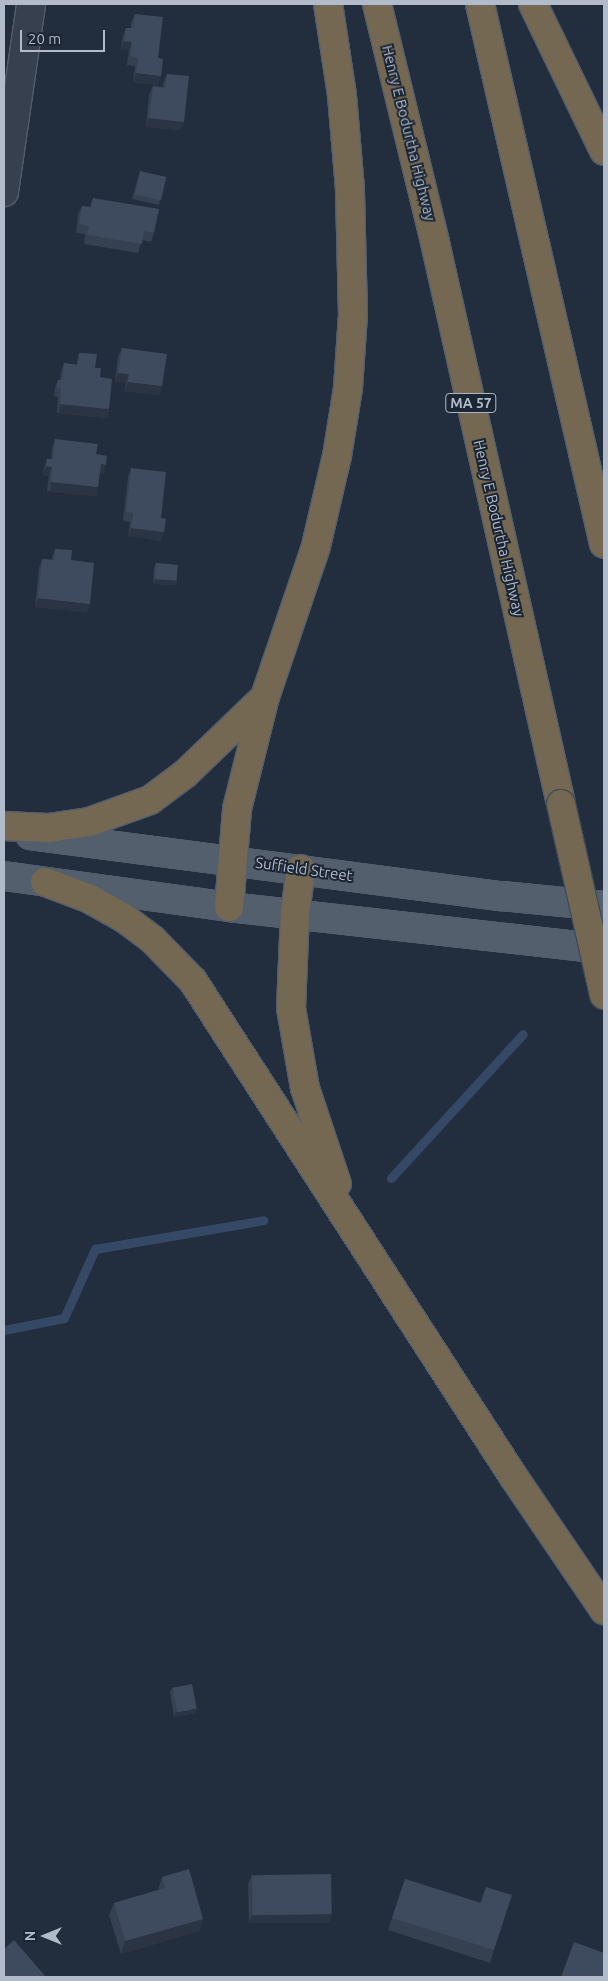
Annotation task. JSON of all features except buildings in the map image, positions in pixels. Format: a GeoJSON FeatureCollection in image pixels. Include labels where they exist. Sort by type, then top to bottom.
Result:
{"type":"FeatureCollection","features":[{"type":"Feature","properties":{"kind":"highway"},"geometry":{"type":"LineString","coordinates":[[229,907],[237,809],[265,698],[306,581],[324,516],[343,422],[351,354],[350,189],[342,96],[328,4]]}},
{"type":"Feature","properties":{"kind":"highway","name":"Henry E Bodurtha Highway"},"geometry":{"type":"LineString","coordinates":[[377,4],[434,238],[604,995]]}},
{"type":"Feature","properties":{"kind":"highway"},"geometry":{"type":"LineString","coordinates":[[480,4],[604,544]]}},
{"type":"Feature","properties":{"kind":"highway"},"geometry":{"type":"LineString","coordinates":[[533,4],[604,151]]}},
{"type":"Feature","properties":{"kind":"highway"},"geometry":{"type":"LineString","coordinates":[[4,826],[48,828],[89,822],[150,800],[186,774],[265,698]]}},
{"type":"Feature","properties":{"kind":"highway"},"geometry":{"type":"LineString","coordinates":[[302,869],[295,913],[291,1008],[297,1053],[318,1130],[356,1232]]}},
{"type":"Feature","properties":{"kind":"highway"},"geometry":{"type":"LineString","coordinates":[[44,882],[88,898],[124,918],[153,940],[193,980],[604,1610]]}},
{"type":"Feature","properties":{"kind":"main road","name":"Suffield Street"},"geometry":{"type":"LineString","coordinates":[[4,832],[502,896],[604,906]]}},
{"type":"Feature","properties":{"kind":"main road"},"geometry":{"type":"LineString","coordinates":[[4,876],[229,907],[604,949]]}},
{"type":"Feature","properties":{"kind":"street"},"geometry":{"type":"LineString","coordinates":[[4,192],[31,4]]}},
{"type":"Feature","properties":{"kind":"waterway"},"geometry":{"type":"LineString","coordinates":[[391,1178],[523,1034]]}},
{"type":"Feature","properties":{"kind":"waterway"},"geometry":{"type":"LineString","coordinates":[[4,1330],[64,1318],[95,1249],[264,1220]]}}]}
